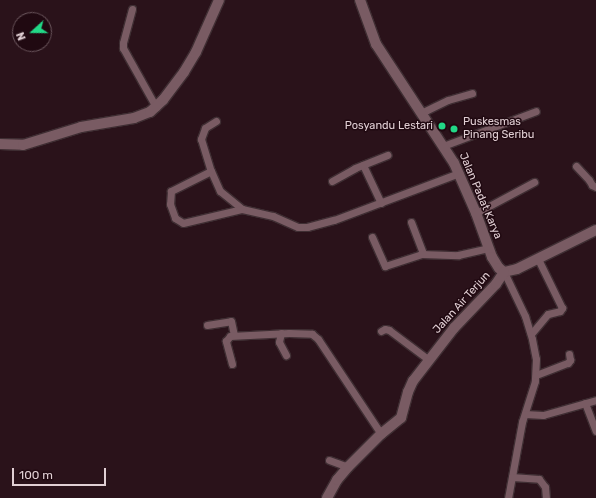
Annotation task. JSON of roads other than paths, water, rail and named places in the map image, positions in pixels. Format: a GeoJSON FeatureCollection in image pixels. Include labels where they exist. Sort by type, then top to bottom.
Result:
{"type":"FeatureCollection","features":[{"type":"Feature","properties":{"kind":"main road"},"geometry":{"type":"LineString","coordinates":[[0,144],[15,145],[32,143],[81,127],[137,118],[156,107],[171,90],[196,52],[220,0]]}},
{"type":"Feature","properties":{"kind":"main road","name":"Jalan Padat Karya"},"geometry":{"type":"LineString","coordinates":[[360,0],[374,41],[443,146],[459,174],[497,266],[504,272]]}},
{"type":"Feature","properties":{"kind":"main road"},"geometry":{"type":"LineString","coordinates":[[504,272],[512,271],[596,230]]}},
{"type":"Feature","properties":{"kind":"main road","name":"Jalan Air Terjun"},"geometry":{"type":"LineString","coordinates":[[327,498],[337,480],[348,467],[381,434],[402,416],[410,388],[429,360],[454,328],[496,284],[504,272]]}},
{"type":"Feature","properties":{"kind":"street"},"geometry":{"type":"LineString","coordinates":[[132,9],[123,48],[156,107]]}},
{"type":"Feature","properties":{"kind":"street"},"geometry":{"type":"LineString","coordinates":[[421,113],[448,100],[472,93]]}},
{"type":"Feature","properties":{"kind":"street"},"geometry":{"type":"LineString","coordinates":[[443,146],[536,111]]}},
{"type":"Feature","properties":{"kind":"street"},"geometry":{"type":"LineString","coordinates":[[216,121],[205,128],[202,136],[202,142],[211,171],[220,192],[242,209],[273,216],[302,228],[334,220],[459,174]]}},
{"type":"Feature","properties":{"kind":"street"},"geometry":{"type":"LineString","coordinates":[[332,181],[344,173],[387,156]]}},
{"type":"Feature","properties":{"kind":"street"},"geometry":{"type":"LineString","coordinates":[[363,165],[381,203]]}},
{"type":"Feature","properties":{"kind":"street"},"geometry":{"type":"LineString","coordinates":[[576,166],[590,180],[592,185],[596,187]]}},
{"type":"Feature","properties":{"kind":"street"},"geometry":{"type":"LineString","coordinates":[[211,171],[171,191],[170,204],[175,218],[183,223],[242,209]]}},
{"type":"Feature","properties":{"kind":"street"},"geometry":{"type":"LineString","coordinates":[[476,213],[534,182]]}},
{"type":"Feature","properties":{"kind":"street"},"geometry":{"type":"LineString","coordinates":[[411,222],[423,254]]}},
{"type":"Feature","properties":{"kind":"street"},"geometry":{"type":"LineString","coordinates":[[372,237],[384,266],[423,254],[458,255],[489,248]]}},
{"type":"Feature","properties":{"kind":"street"},"geometry":{"type":"LineString","coordinates":[[531,334],[549,314],[560,311],[562,308],[538,259]]}},
{"type":"Feature","properties":{"kind":"street","name":"Jalan Air Terjun"},"geometry":{"type":"LineString","coordinates":[[504,272],[519,302],[531,334],[536,359],[536,375],[518,442],[508,498]]}},
{"type":"Feature","properties":{"kind":"street"},"geometry":{"type":"LineString","coordinates":[[207,325],[231,320],[234,335]]}},
{"type":"Feature","properties":{"kind":"street"},"geometry":{"type":"LineString","coordinates":[[381,331],[385,329],[389,330],[429,360]]}},
{"type":"Feature","properties":{"kind":"street"},"geometry":{"type":"LineString","coordinates":[[281,333],[279,342],[286,355]]}},
{"type":"Feature","properties":{"kind":"street"},"geometry":{"type":"LineString","coordinates":[[232,364],[226,341],[227,338],[234,335],[303,333],[315,336],[381,434]]}},
{"type":"Feature","properties":{"kind":"street"},"geometry":{"type":"LineString","coordinates":[[536,375],[568,363],[570,360],[569,354]]}},
{"type":"Feature","properties":{"kind":"street"},"geometry":{"type":"LineString","coordinates":[[525,414],[543,415],[596,400]]}},
{"type":"Feature","properties":{"kind":"street"},"geometry":{"type":"LineString","coordinates":[[585,403],[596,431]]}},
{"type":"Feature","properties":{"kind":"street"},"geometry":{"type":"LineString","coordinates":[[329,460],[348,467]]}},
{"type":"Feature","properties":{"kind":"street"},"geometry":{"type":"LineString","coordinates":[[512,477],[539,479],[546,488],[546,498]]}},
{"type":"Feature","properties":{"kind":"place","name":"Posyandu Lestari"},"geometry":{"type":"Point","coordinates":[442,126]}},
{"type":"Feature","properties":{"kind":"place","name":"Puskesmas Pinang Seribu"},"geometry":{"type":"Point","coordinates":[454,129]}}]}
